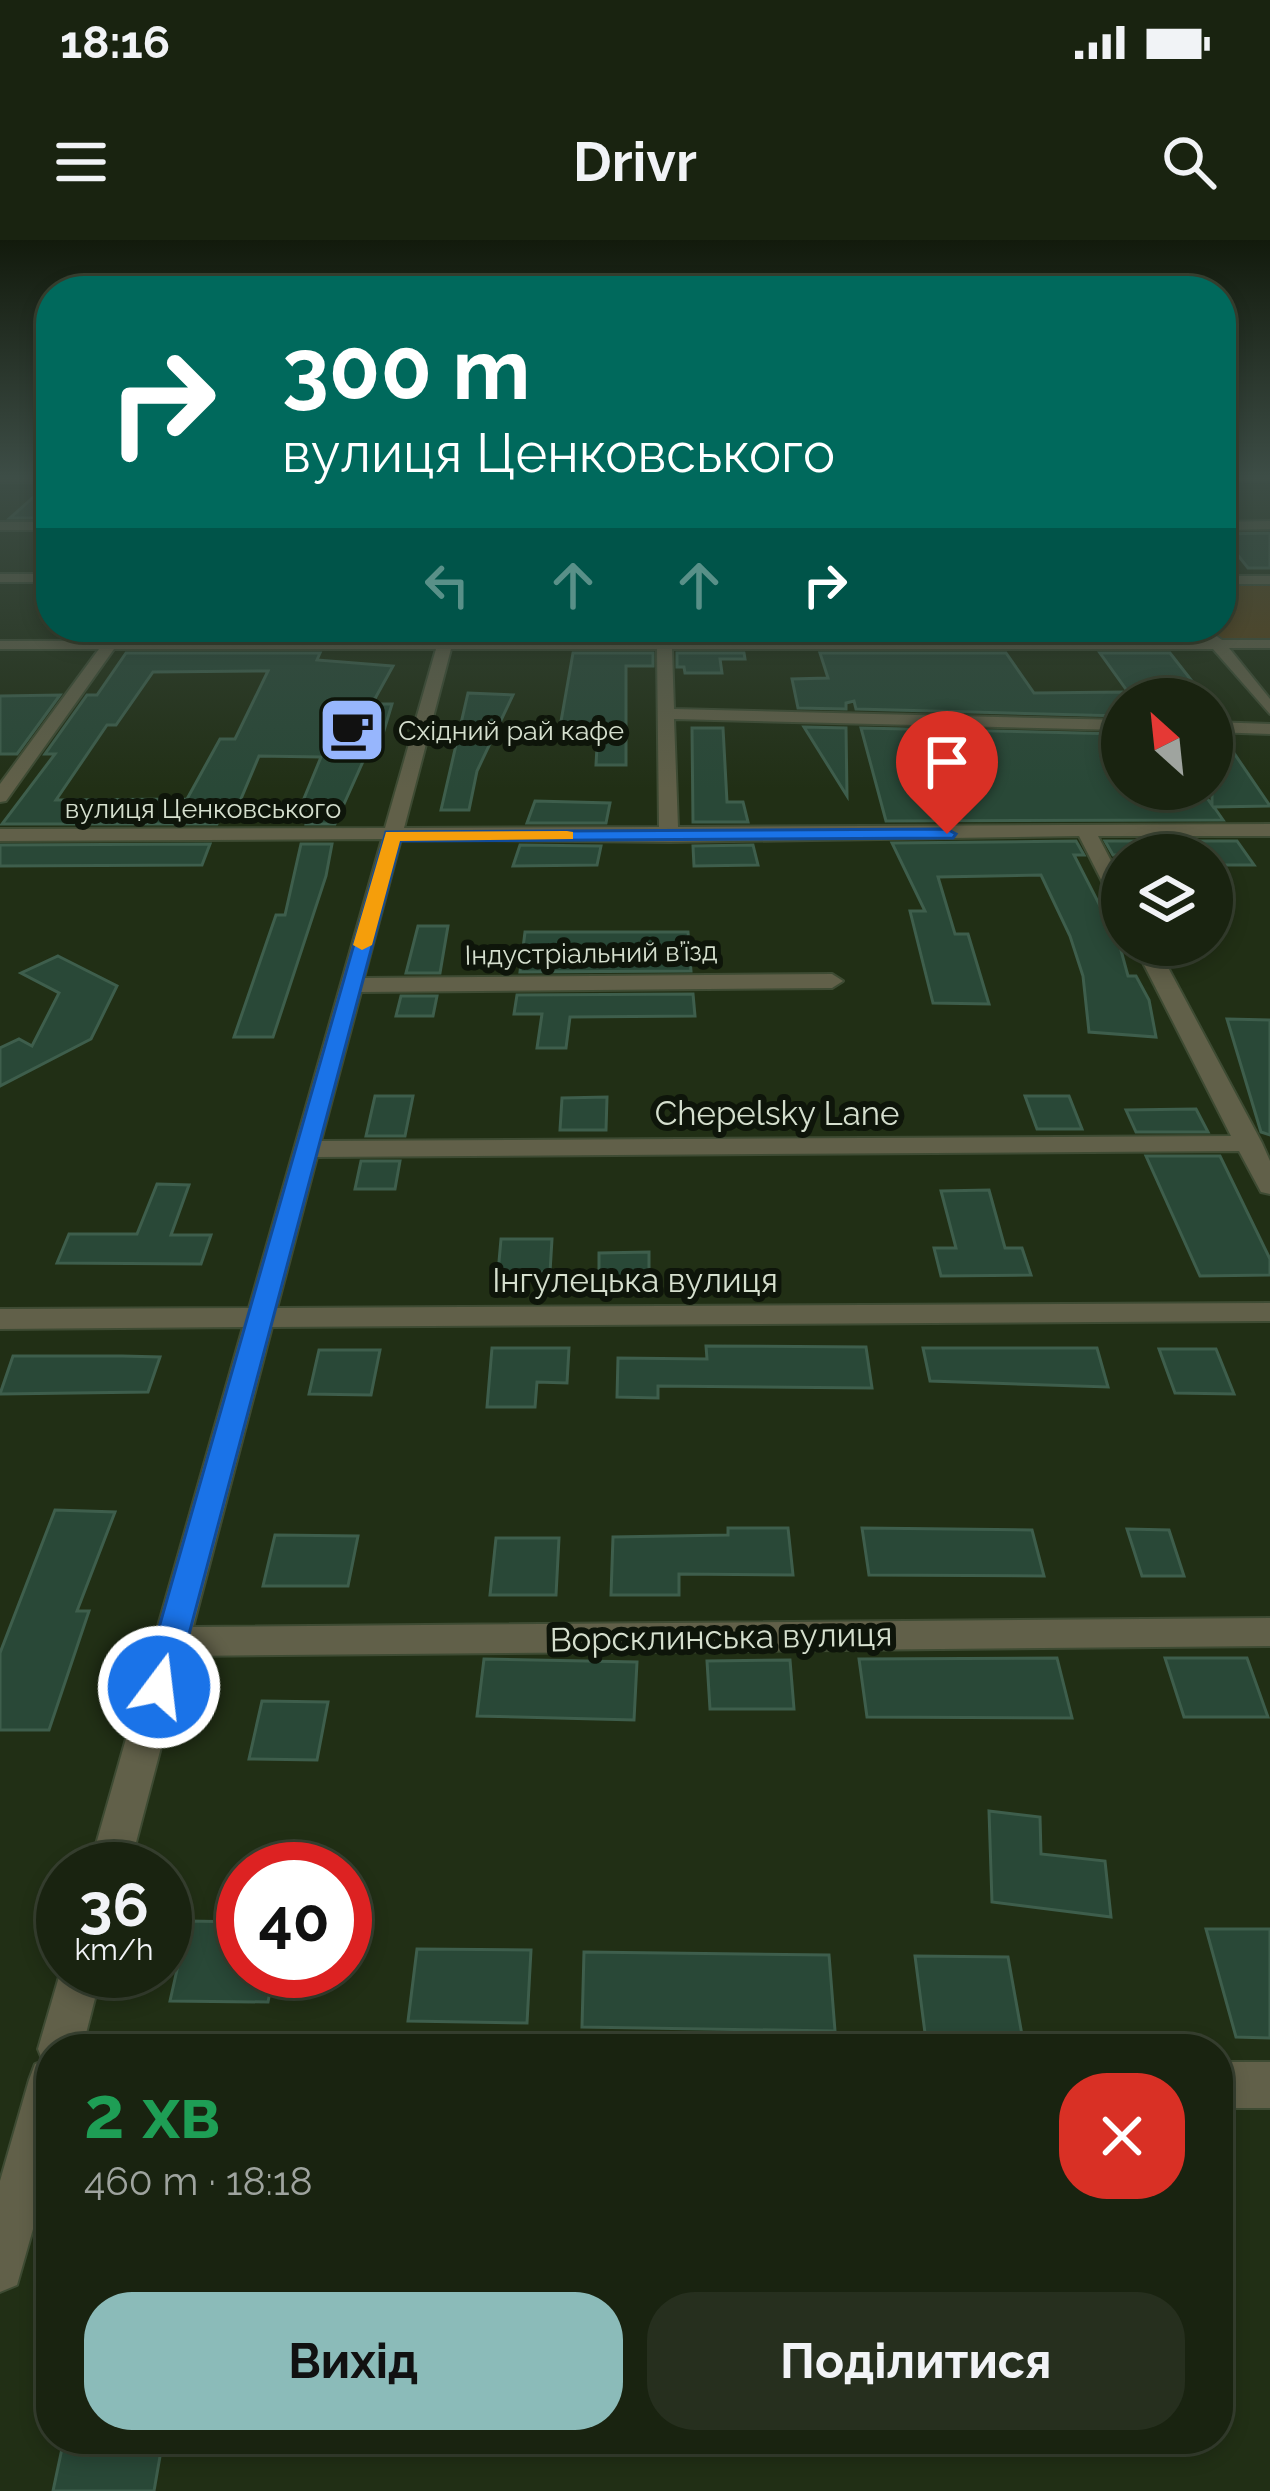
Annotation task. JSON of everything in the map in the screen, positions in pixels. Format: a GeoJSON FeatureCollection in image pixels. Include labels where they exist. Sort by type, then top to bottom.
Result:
{"type":"FeatureCollection","features":[{"type":"Feature","properties":{"kind":"street"},"geometry":{"type":"LineString","coordinates":[[1236,580],[1270,580]]}},
{"type":"Feature","properties":{"kind":"street"},"geometry":{"type":"LineString","coordinates":[[0,645],[222,642]]}},
{"type":"Feature","properties":{"kind":"street"},"geometry":{"type":"LineString","coordinates":[[116,1842],[445,642]]}},
{"type":"Feature","properties":{"kind":"street"},"geometry":{"type":"LineString","coordinates":[[592,642],[1270,644]]}},
{"type":"Feature","properties":{"kind":"street"},"geometry":{"type":"LineString","coordinates":[[1215,642],[1270,709]]}},
{"type":"Feature","properties":{"kind":"street"},"geometry":{"type":"LineString","coordinates":[[0,797],[110,645]]}},
{"type":"Feature","properties":{"kind":"street"},"geometry":{"type":"LineString","coordinates":[[664,645],[662,714],[669,836]]}},
{"type":"Feature","properties":{"kind":"street"},"geometry":{"type":"LineString","coordinates":[[662,714],[1101,724]]}},
{"type":"Feature","properties":{"kind":"street"},"geometry":{"type":"LineString","coordinates":[[1233,728],[1270,729]]}},
{"type":"Feature","properties":{"kind":"street","name":"вулиця Ценковського"},"geometry":{"type":"LineString","coordinates":[[0,835],[669,836],[1270,830]]}},
{"type":"Feature","properties":{"kind":"street"},"geometry":{"type":"LineString","coordinates":[[1087,833],[1101,860]]}},
{"type":"Feature","properties":{"kind":"street"},"geometry":{"type":"LineString","coordinates":[[1156,966],[1270,1186]]}},
{"type":"Feature","properties":{"kind":"street","name":"Індустріальний в’їзд"},"geometry":{"type":"LineString","coordinates":[[351,985],[832,980]]}},
{"type":"Feature","properties":{"kind":"street","name":"Chepelsky Lane"},"geometry":{"type":"LineString","coordinates":[[306,1149],[1249,1143]]}},
{"type":"Feature","properties":{"kind":"street","name":"Інгулецька вулиця"},"geometry":{"type":"LineString","coordinates":[[0,1319],[1270,1312]]}},
{"type":"Feature","properties":{"kind":"street","name":"Ворсклинська вулиця"},"geometry":{"type":"LineString","coordinates":[[171,1642],[1270,1632]]}},
{"type":"Feature","properties":{"kind":"street"},"geometry":{"type":"LineString","coordinates":[[64,2034],[74,1998]]}},
{"type":"Feature","properties":{"kind":"street"},"geometry":{"type":"LineString","coordinates":[[1233,2085],[1270,2085]]}},
{"type":"Feature","properties":{"kind":"street"},"geometry":{"type":"LineString","coordinates":[[0,2268],[36,2137]]}},
{"type":"Feature","properties":{"kind":"shaded area"},"geometry":{"type":"Polygon","coordinates":[[[1236,580],[1270,580],[1270,644],[1215,642],[1236,642],[1236,580]]]}},
{"type":"Feature","properties":{"kind":"building"},"geometry":{"type":"Polygon","coordinates":[[[126,653],[320,653],[317,660],[393,666],[372,704],[392,704],[376,757],[365,757],[335,824],[306,824],[307,818],[296,818],[321,757],[259,756],[235,813],[221,813],[217,824],[2,824],[55,754],[45,754],[87,695],[97,695],[126,653]],[[268,671],[153,672],[116,725],[107,725],[56,800],[187,799],[220,739],[235,739],[268,671]]]}},
{"type":"Feature","properties":{"kind":"building"},"geometry":{"type":"Polygon","coordinates":[[[573,653],[653,653],[653,666],[626,666],[626,765],[596,765],[598,728],[560,727],[573,653]]]}},
{"type":"Feature","properties":{"kind":"building"},"geometry":{"type":"Polygon","coordinates":[[[677,653],[744,653],[745,659],[720,659],[722,673],[685,673],[684,667],[677,667],[677,653]]]}},
{"type":"Feature","properties":{"kind":"building"},"geometry":{"type":"Polygon","coordinates":[[[820,653],[1006,653],[1034,693],[1101,692],[1101,715],[856,709],[854,701],[846,703],[846,709],[798,708],[792,679],[828,678],[820,653]]]}},
{"type":"Feature","properties":{"kind":"building"},"geometry":{"type":"Polygon","coordinates":[[[1100,653],[1170,653],[1190,678],[1118,678],[1100,653]]]}},
{"type":"Feature","properties":{"kind":"building"},"geometry":{"type":"Polygon","coordinates":[[[468,693],[513,695],[477,771],[469,810],[441,810],[468,693]]]}},
{"type":"Feature","properties":{"kind":"building"},"geometry":{"type":"Polygon","coordinates":[[[60,695],[17,754],[0,754],[0,696],[60,695]]]}},
{"type":"Feature","properties":{"kind":"building"},"geometry":{"type":"Polygon","coordinates":[[[804,727],[846,728],[847,796],[804,727]]]}},
{"type":"Feature","properties":{"kind":"building"},"geometry":{"type":"Polygon","coordinates":[[[692,728],[723,728],[727,802],[743,802],[748,822],[693,822],[692,728]]]}},
{"type":"Feature","properties":{"kind":"building"},"geometry":{"type":"Polygon","coordinates":[[[861,728],[1101,734],[1101,810],[1216,810],[1223,820],[886,821],[861,728]]]}},
{"type":"Feature","properties":{"kind":"building"},"geometry":{"type":"Polygon","coordinates":[[[1233,752],[1270,806],[1233,807],[1233,752]]]}},
{"type":"Feature","properties":{"kind":"building"},"geometry":{"type":"Polygon","coordinates":[[[535,801],[610,803],[606,823],[527,823],[535,801]]]}},
{"type":"Feature","properties":{"kind":"building"},"geometry":{"type":"Polygon","coordinates":[[[1076,841],[1084,855],[1074,855],[1101,908],[1101,966],[1125,966],[1128,976],[1136,976],[1149,1000],[1156,1037],[1089,1032],[1083,976],[1041,875],[938,877],[955,934],[968,934],[989,1004],[933,1003],[910,911],[925,911],[892,843],[1076,841]]]}},
{"type":"Feature","properties":{"kind":"building"},"geometry":{"type":"Polygon","coordinates":[[[1233,841],[1237,841],[1254,865],[1233,865],[1233,841]]]}},
{"type":"Feature","properties":{"kind":"building"},"geometry":{"type":"Polygon","coordinates":[[[210,844],[202,865],[0,866],[0,845],[210,844]]]}},
{"type":"Feature","properties":{"kind":"building"},"geometry":{"type":"Polygon","coordinates":[[[301,844],[332,844],[326,876],[273,1037],[234,1037],[276,915],[285,915],[301,844]]]}},
{"type":"Feature","properties":{"kind":"building"},"geometry":{"type":"Polygon","coordinates":[[[520,845],[601,846],[597,865],[513,866],[520,845]]]}},
{"type":"Feature","properties":{"kind":"building"},"geometry":{"type":"Polygon","coordinates":[[[753,845],[758,865],[694,866],[693,846],[753,845]]]}},
{"type":"Feature","properties":{"kind":"building"},"geometry":{"type":"Polygon","coordinates":[[[418,926],[448,926],[440,973],[406,973],[418,926]]]}},
{"type":"Feature","properties":{"kind":"building"},"geometry":{"type":"Polygon","coordinates":[[[525,932],[688,932],[691,971],[520,972],[525,932]]]}},
{"type":"Feature","properties":{"kind":"building"},"geometry":{"type":"Polygon","coordinates":[[[58,956],[117,986],[91,1039],[0,1086],[0,1048],[19,1039],[32,1046],[59,993],[21,973],[58,956]]]}},
{"type":"Feature","properties":{"kind":"building"},"geometry":{"type":"Polygon","coordinates":[[[693,994],[695,1016],[570,1017],[566,1048],[537,1048],[542,1014],[514,1014],[517,995],[693,994]]]}},
{"type":"Feature","properties":{"kind":"building"},"geometry":{"type":"Polygon","coordinates":[[[401,996],[437,996],[433,1016],[396,1016],[401,996]]]}},
{"type":"Feature","properties":{"kind":"building"},"geometry":{"type":"Polygon","coordinates":[[[1227,1019],[1270,1020],[1270,1135],[1261,1132],[1227,1019]]]}},
{"type":"Feature","properties":{"kind":"building"},"geometry":{"type":"Polygon","coordinates":[[[375,1096],[413,1096],[405,1136],[366,1136],[375,1096]]]}},
{"type":"Feature","properties":{"kind":"building"},"geometry":{"type":"Polygon","coordinates":[[[1025,1096],[1069,1096],[1082,1129],[1037,1129],[1025,1096]]]}},
{"type":"Feature","properties":{"kind":"building"},"geometry":{"type":"Polygon","coordinates":[[[607,1097],[606,1130],[560,1130],[562,1098],[607,1097]]]}},
{"type":"Feature","properties":{"kind":"building"},"geometry":{"type":"Polygon","coordinates":[[[1196,1109],[1208,1132],[1136,1132],[1126,1110],[1196,1109]]]}},
{"type":"Feature","properties":{"kind":"building"},"geometry":{"type":"Polygon","coordinates":[[[1146,1156],[1220,1156],[1270,1259],[1270,1275],[1200,1276],[1146,1156]]]}},
{"type":"Feature","properties":{"kind":"building"},"geometry":{"type":"Polygon","coordinates":[[[361,1161],[400,1161],[395,1189],[355,1189],[361,1161]]]}},
{"type":"Feature","properties":{"kind":"building"},"geometry":{"type":"Polygon","coordinates":[[[157,1184],[189,1185],[171,1235],[211,1235],[201,1264],[57,1263],[69,1234],[137,1234],[157,1184]]]}},
{"type":"Feature","properties":{"kind":"building"},"geometry":{"type":"Polygon","coordinates":[[[989,1190],[1005,1248],[1022,1248],[1031,1275],[941,1276],[934,1248],[956,1248],[941,1191],[989,1190]]]}},
{"type":"Feature","properties":{"kind":"building"},"geometry":{"type":"Polygon","coordinates":[[[501,1239],[552,1239],[550,1272],[498,1273],[501,1239]]]}},
{"type":"Feature","properties":{"kind":"building"},"geometry":{"type":"Polygon","coordinates":[[[649,1252],[649,1284],[599,1285],[599,1253],[649,1252]]]}},
{"type":"Feature","properties":{"kind":"building"},"geometry":{"type":"Polygon","coordinates":[[[706,1346],[866,1347],[872,1388],[658,1386],[658,1398],[617,1397],[618,1358],[707,1359],[706,1346]]]}},
{"type":"Feature","properties":{"kind":"building"},"geometry":{"type":"Polygon","coordinates":[[[492,1348],[569,1348],[567,1383],[537,1382],[535,1407],[487,1407],[492,1348]]]}},
{"type":"Feature","properties":{"kind":"building"},"geometry":{"type":"Polygon","coordinates":[[[923,1348],[1097,1348],[1108,1387],[930,1381],[923,1348]]]}},
{"type":"Feature","properties":{"kind":"building"},"geometry":{"type":"Polygon","coordinates":[[[1159,1349],[1216,1349],[1234,1394],[1175,1393],[1159,1349]]]}},
{"type":"Feature","properties":{"kind":"building"},"geometry":{"type":"Polygon","coordinates":[[[319,1350],[380,1350],[371,1395],[309,1394],[319,1350]]]}},
{"type":"Feature","properties":{"kind":"building"},"geometry":{"type":"Polygon","coordinates":[[[13,1356],[160,1357],[148,1392],[0,1394],[13,1356]]]}},
{"type":"Feature","properties":{"kind":"building"},"geometry":{"type":"Polygon","coordinates":[[[55,1510],[115,1512],[77,1611],[89,1611],[49,1730],[0,1730],[0,1653],[55,1510]]]}},
{"type":"Feature","properties":{"kind":"building"},"geometry":{"type":"Polygon","coordinates":[[[728,1528],[788,1528],[793,1575],[679,1574],[679,1595],[611,1595],[613,1537],[728,1535],[728,1528]]]}},
{"type":"Feature","properties":{"kind":"building"},"geometry":{"type":"Polygon","coordinates":[[[862,1528],[1032,1530],[1044,1576],[869,1575],[862,1528]]]}},
{"type":"Feature","properties":{"kind":"building"},"geometry":{"type":"Polygon","coordinates":[[[1127,1529],[1169,1530],[1184,1576],[1142,1576],[1127,1529]]]}},
{"type":"Feature","properties":{"kind":"building"},"geometry":{"type":"Polygon","coordinates":[[[275,1535],[358,1536],[348,1586],[263,1586],[275,1535]]]}},
{"type":"Feature","properties":{"kind":"building"},"geometry":{"type":"Polygon","coordinates":[[[496,1538],[559,1538],[556,1595],[490,1595],[496,1538]]]}},
{"type":"Feature","properties":{"kind":"building"},"geometry":{"type":"Polygon","coordinates":[[[1057,1658],[1072,1718],[867,1717],[859,1659],[1057,1658]]]}},
{"type":"Feature","properties":{"kind":"building"},"geometry":{"type":"Polygon","coordinates":[[[1165,1658],[1247,1658],[1268,1717],[1184,1717],[1165,1658]]]}},
{"type":"Feature","properties":{"kind":"building"},"geometry":{"type":"Polygon","coordinates":[[[484,1659],[637,1662],[634,1720],[477,1716],[484,1659]]]}},
{"type":"Feature","properties":{"kind":"building"},"geometry":{"type":"Polygon","coordinates":[[[790,1660],[794,1709],[710,1709],[707,1661],[790,1660]]]}},
{"type":"Feature","properties":{"kind":"building"},"geometry":{"type":"Polygon","coordinates":[[[262,1701],[328,1702],[317,1760],[249,1759],[262,1701]]]}},
{"type":"Feature","properties":{"kind":"building"},"geometry":{"type":"Polygon","coordinates":[[[989,1811],[1040,1817],[1041,1854],[1105,1861],[1111,1917],[992,1902],[989,1811]]]}},
{"type":"Feature","properties":{"kind":"building"},"geometry":{"type":"Polygon","coordinates":[[[192,1921],[216,1922],[216,1998],[269,1998],[268,2002],[170,2001],[192,1998],[192,1921]]]}},
{"type":"Feature","properties":{"kind":"building"},"geometry":{"type":"Polygon","coordinates":[[[1206,1929],[1270,1929],[1270,2038],[1236,2037],[1206,1929]]]}},
{"type":"Feature","properties":{"kind":"building"},"geometry":{"type":"Polygon","coordinates":[[[417,1949],[531,1950],[527,2023],[408,2021],[417,1949]]]}},
{"type":"Feature","properties":{"kind":"building"},"geometry":{"type":"Polygon","coordinates":[[[584,1952],[829,1955],[835,2031],[582,2027],[584,1952]]]}},
{"type":"Feature","properties":{"kind":"building"},"geometry":{"type":"Polygon","coordinates":[[[915,1956],[1008,1957],[1022,2034],[925,2033],[915,1956]]]}},
{"type":"Feature","properties":{"kind":"building"},"geometry":{"type":"Polygon","coordinates":[[[61,2454],[160,2454],[154,2491],[53,2491],[61,2454]]]}},
{"type":"Feature","properties":{"kind":"slow traffic"},"geometry":{"type":"LineString","coordinates":[[362,945],[392,836],[567,836]]}},
{"type":"Feature","properties":{"kind":"place","name":"Східний рай кафе"},"geometry":{"type":"Point","coordinates":[352,730]}},
{"type":"Feature","properties":{"kind":"route"},"geometry":{"type":"LineString","coordinates":[[159,1687],[392,836],[947,834]]}}]}
